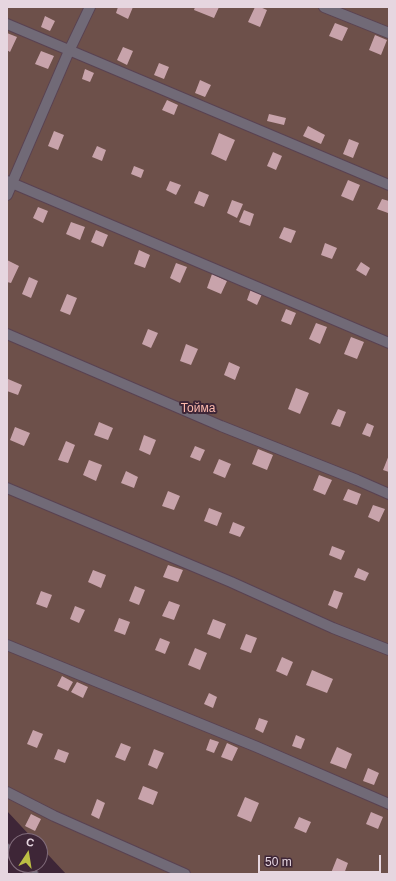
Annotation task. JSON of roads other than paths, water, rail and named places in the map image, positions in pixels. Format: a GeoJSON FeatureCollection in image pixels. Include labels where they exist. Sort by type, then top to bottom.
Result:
{"type":"FeatureCollection","features":[{"type":"Feature","properties":{"kind":"lane"},"geometry":{"type":"LineString","coordinates":[[7,195],[10,182],[90,7]]}},
{"type":"Feature","properties":{"kind":"lane"},"geometry":{"type":"LineString","coordinates":[[324,7],[389,33]]}},
{"type":"Feature","properties":{"kind":"lane"},"geometry":{"type":"LineString","coordinates":[[7,24],[389,185]]}},
{"type":"Feature","properties":{"kind":"lane"},"geometry":{"type":"LineString","coordinates":[[10,182],[389,343]]}},
{"type":"Feature","properties":{"kind":"lane"},"geometry":{"type":"LineString","coordinates":[[7,334],[221,426],[389,494]]}},
{"type":"Feature","properties":{"kind":"lane"},"geometry":{"type":"LineString","coordinates":[[7,488],[203,570],[333,628],[389,650]]}},
{"type":"Feature","properties":{"kind":"lane"},"geometry":{"type":"LineString","coordinates":[[7,645],[257,747],[389,804]]}},
{"type":"Feature","properties":{"kind":"lane"},"geometry":{"type":"LineString","coordinates":[[7,792],[54,816],[185,874]]}},
{"type":"Feature","properties":{"kind":"park label","name":"Тойма"},"geometry":{"type":"Point","coordinates":[198,409]}}]}
